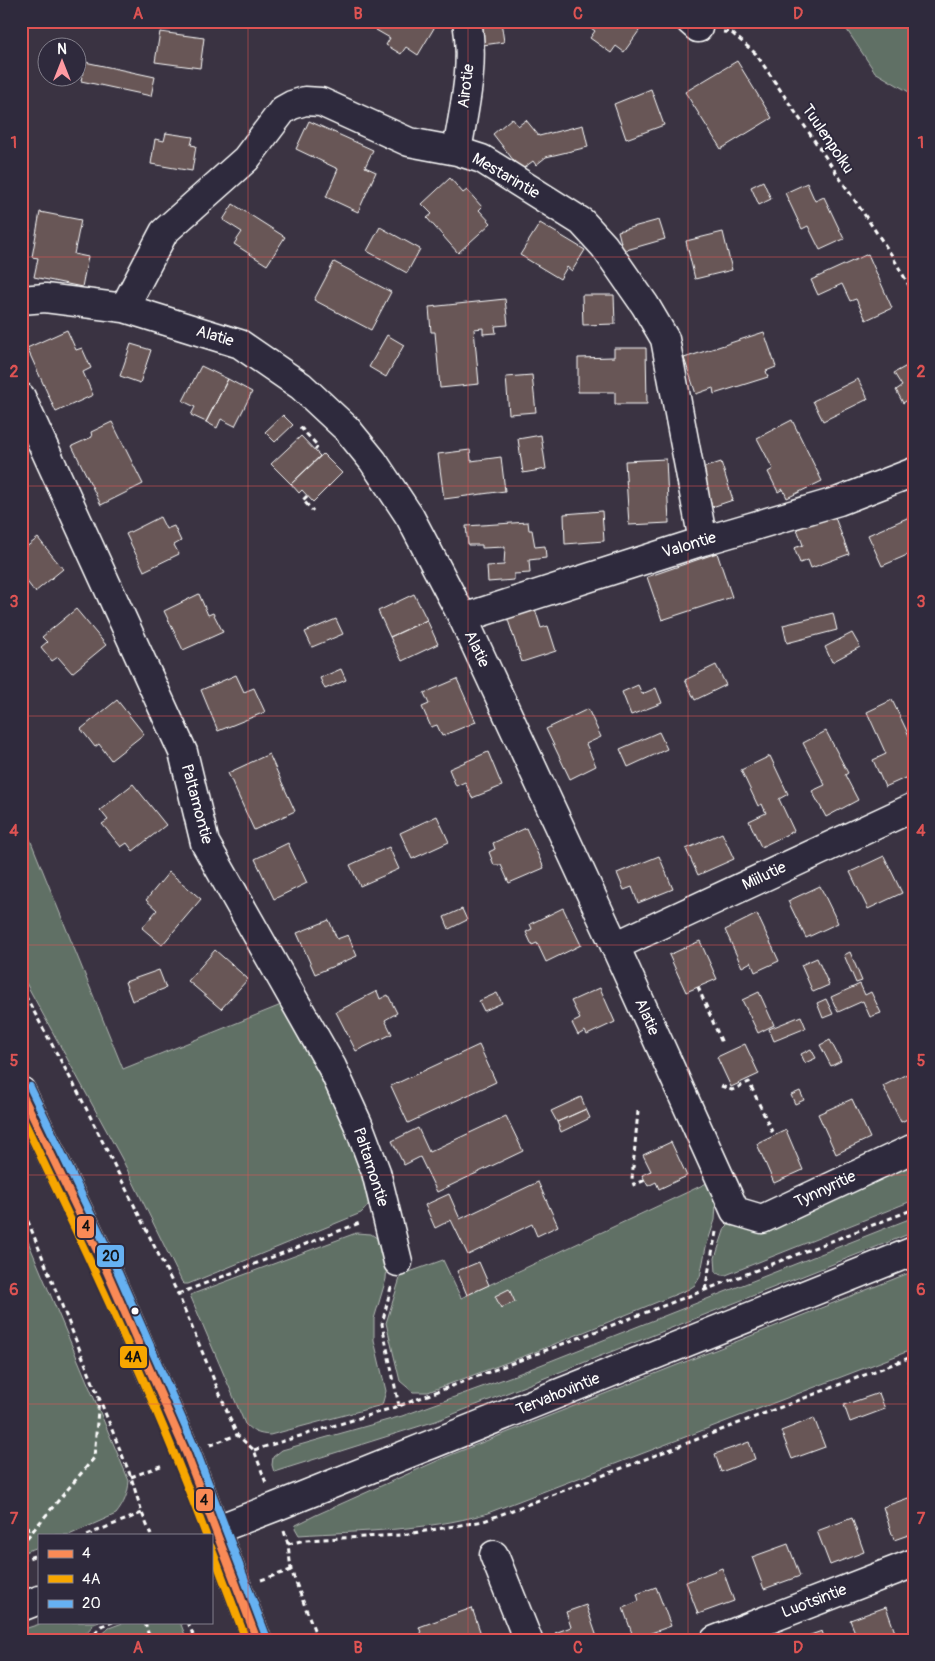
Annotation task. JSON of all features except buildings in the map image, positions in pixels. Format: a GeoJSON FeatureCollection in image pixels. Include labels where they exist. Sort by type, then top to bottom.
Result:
{"type":"FeatureCollection","features":[{"type":"Feature","properties":{"kind":"street","name":"Airotie"},"geometry":{"type":"LineString","coordinates":[[457,151],[470,70],[467,21]]}},
{"type":"Feature","properties":{"kind":"street","name":"Mestarintie"},"geometry":{"type":"LineString","coordinates":[[124,308],[164,232],[246,159],[283,110],[292,105],[305,101],[321,102],[409,142],[457,151],[482,159],[582,222],[604,246],[645,305],[665,339],[702,540]]}},
{"type":"Feature","properties":{"kind":"street","name":"Alatie"},"geometry":{"type":"LineString","coordinates":[[21,300],[45,298],[124,308],[240,344],[301,386],[347,429],[373,461],[410,517],[463,618],[735,1211]]}},
{"type":"Feature","properties":{"kind":"street","name":"Paltamontie"},"geometry":{"type":"LineString","coordinates":[[21,398],[183,752],[204,842],[332,1067],[358,1124],[376,1172],[398,1262]]}},
{"type":"Feature","properties":{"kind":"street","name":"Valontie"},"geometry":{"type":"LineString","coordinates":[[463,618],[702,540],[838,501],[914,472]]}},
{"type":"Feature","properties":{"kind":"street","name":"Miilutie"},"geometry":{"type":"LineString","coordinates":[[615,946],[914,807]]}},
{"type":"Feature","properties":{"kind":"street"},"geometry":{"type":"LineString","coordinates":[[21,1090],[104,1265],[187,1455],[208,1532]]}},
{"type":"Feature","properties":{"kind":"street","name":"Tynnyritie"},"geometry":{"type":"LineString","coordinates":[[735,1211],[762,1219],[914,1148]]}},
{"type":"Feature","properties":{"kind":"street","name":"Tervahovintie"},"geometry":{"type":"LineString","coordinates":[[208,1532],[275,1508],[914,1252]]}},
{"type":"Feature","properties":{"kind":"street"},"geometry":{"type":"LineString","coordinates":[[212,1541],[257,1640]]}},
{"type":"Feature","properties":{"kind":"street"},"geometry":{"type":"LineString","coordinates":[[494,1555],[528,1640]]}},
{"type":"Feature","properties":{"kind":"street","name":"Luotsintie"},"geometry":{"type":"LineString","coordinates":[[715,1640],[914,1563]]}},
{"type":"Feature","properties":{"kind":"street"},"geometry":{"type":"LineString","coordinates":[[21,1607],[38,1600]]}},
{"type":"Feature","properties":{"kind":"path","name":"Tuulenpolku"},"geometry":{"type":"LineString","coordinates":[[694,25],[732,33],[756,54],[891,254],[914,294]]}},
{"type":"Feature","properties":{"kind":"path"},"geometry":{"type":"LineString","coordinates":[[300,427],[318,446],[314,450]]}},
{"type":"Feature","properties":{"kind":"path"},"geometry":{"type":"LineString","coordinates":[[307,496],[303,500],[313,510]]}},
{"type":"Feature","properties":{"kind":"path"},"geometry":{"type":"LineString","coordinates":[[698,987],[722,1042]]}},
{"type":"Feature","properties":{"kind":"path"},"geometry":{"type":"LineString","coordinates":[[21,988],[79,1094],[178,1294],[237,1435],[254,1450],[262,1473]]}},
{"type":"Feature","properties":{"kind":"path"},"geometry":{"type":"LineString","coordinates":[[721,1086],[732,1090],[749,1082],[774,1136]]}},
{"type":"Feature","properties":{"kind":"path"},"geometry":{"type":"LineString","coordinates":[[638,1111],[632,1179],[634,1185],[645,1180]]}},
{"type":"Feature","properties":{"kind":"path"},"geometry":{"type":"LineString","coordinates":[[21,1204],[131,1477],[151,1534]]}},
{"type":"Feature","properties":{"kind":"path"},"geometry":{"type":"LineString","coordinates":[[254,1450],[399,1406],[914,1209]]}},
{"type":"Feature","properties":{"kind":"path"},"geometry":{"type":"LineString","coordinates":[[705,1290],[716,1232],[735,1211]]}},
{"type":"Feature","properties":{"kind":"path"},"geometry":{"type":"LineString","coordinates":[[178,1294],[386,1213]]}},
{"type":"Feature","properties":{"kind":"path"},"geometry":{"type":"LineString","coordinates":[[398,1262],[382,1324],[399,1406]]}},
{"type":"Feature","properties":{"kind":"path"},"geometry":{"type":"LineString","coordinates":[[288,1544],[305,1540],[402,1535],[484,1521],[914,1356]]}},
{"type":"Feature","properties":{"kind":"path"},"geometry":{"type":"LineString","coordinates":[[21,1545],[94,1458],[99,1397]]}},
{"type":"Feature","properties":{"kind":"path"},"geometry":{"type":"LineString","coordinates":[[221,1441],[237,1435]]}},
{"type":"Feature","properties":{"kind":"path"},"geometry":{"type":"LineString","coordinates":[[131,1477],[156,1467]]}},
{"type":"Feature","properties":{"kind":"path"},"geometry":{"type":"LineString","coordinates":[[21,1509],[30,1534]]}},
{"type":"Feature","properties":{"kind":"path"},"geometry":{"type":"LineString","coordinates":[[90,1534],[142,1513]]}},
{"type":"Feature","properties":{"kind":"path"},"geometry":{"type":"LineString","coordinates":[[285,1534],[291,1570],[318,1640]]}},
{"type":"Feature","properties":{"kind":"path"},"geometry":{"type":"LineString","coordinates":[[21,1561],[38,1554]]}},
{"type":"Feature","properties":{"kind":"path"},"geometry":{"type":"LineString","coordinates":[[272,1576],[291,1570]]}},
{"type":"Feature","properties":{"kind":"path"},"geometry":{"type":"LineString","coordinates":[[89,1640],[101,1626],[107,1624]]}},
{"type":"Feature","properties":{"kind":"path"},"geometry":{"type":"LineString","coordinates":[[146,1624],[150,1640]]}},
{"type":"Feature","properties":{"kind":"path"},"geometry":{"type":"LineString","coordinates":[[189,1624],[195,1640]]}},
{"type":"Feature","properties":{"kind":"green space"},"geometry":{"type":"Polygon","coordinates":[[[841,21],[914,21],[914,95],[875,72],[841,21]]]}},
{"type":"Feature","properties":{"kind":"green space"},"geometry":{"type":"Polygon","coordinates":[[[21,817],[123,1069],[286,1003],[372,1183],[370,1200],[361,1213],[188,1284],[182,1282],[122,1159],[21,974],[21,817]]]}},
{"type":"Feature","properties":{"kind":"green space"},"geometry":{"type":"Polygon","coordinates":[[[914,1159],[914,1200],[726,1275],[716,1272],[715,1258],[725,1228],[728,1225],[751,1230],[914,1159]]]}},
{"type":"Feature","properties":{"kind":"green space"},"geometry":{"type":"Polygon","coordinates":[[[707,1183],[716,1203],[715,1220],[706,1247],[700,1277],[695,1285],[689,1289],[535,1352],[428,1392],[413,1392],[400,1381],[386,1323],[401,1275],[443,1260],[461,1298],[707,1183]]]}},
{"type":"Feature","properties":{"kind":"green space"},"geometry":{"type":"Polygon","coordinates":[[[914,1217],[914,1232],[436,1421],[274,1472],[272,1465],[273,1457],[282,1450],[402,1416],[515,1375],[914,1217]]]}},
{"type":"Feature","properties":{"kind":"green space"},"geometry":{"type":"Polygon","coordinates":[[[21,1225],[129,1481],[125,1499],[116,1514],[71,1534],[38,1534],[38,1547],[21,1553],[21,1225]]]}},
{"type":"Feature","properties":{"kind":"green space"},"geometry":{"type":"Polygon","coordinates":[[[356,1233],[371,1234],[381,1241],[387,1263],[386,1279],[374,1319],[374,1340],[386,1391],[382,1405],[270,1435],[253,1431],[245,1424],[190,1295],[356,1233]]]}},
{"type":"Feature","properties":{"kind":"green space"},"geometry":{"type":"Polygon","coordinates":[[[914,1271],[914,1349],[485,1514],[439,1524],[393,1529],[299,1535],[295,1528],[296,1525],[316,1515],[448,1456],[914,1271]]]}},
{"type":"Feature","properties":{"kind":"green space"},"geometry":{"type":"Polygon","coordinates":[[[40,1624],[94,1624],[80,1640],[21,1640],[21,1630],[40,1624]]]}},
{"type":"Feature","properties":{"kind":"green space"},"geometry":{"type":"Polygon","coordinates":[[[120,1624],[181,1624],[187,1640],[96,1640],[109,1628],[120,1624]]]}},
{"type":"Feature","properties":{"kind":"transit line","name":"20"},"geometry":{"type":"LineString","coordinates":[[30,1087],[113,1261],[196,1451],[266,1636]]}},
{"type":"Feature","properties":{"kind":"transit line","name":"4"},"geometry":{"type":"LineString","coordinates":[[21,1092],[104,1265],[187,1455],[257,1640]]}},
{"type":"Feature","properties":{"kind":"transit line","name":"4A"},"geometry":{"type":"LineString","coordinates":[[21,1115],[141,1375],[206,1534]]}},
{"type":"Feature","properties":{"kind":"transit line","name":"4A"},"geometry":{"type":"LineString","coordinates":[[212,1550],[246,1640]]}}]}
